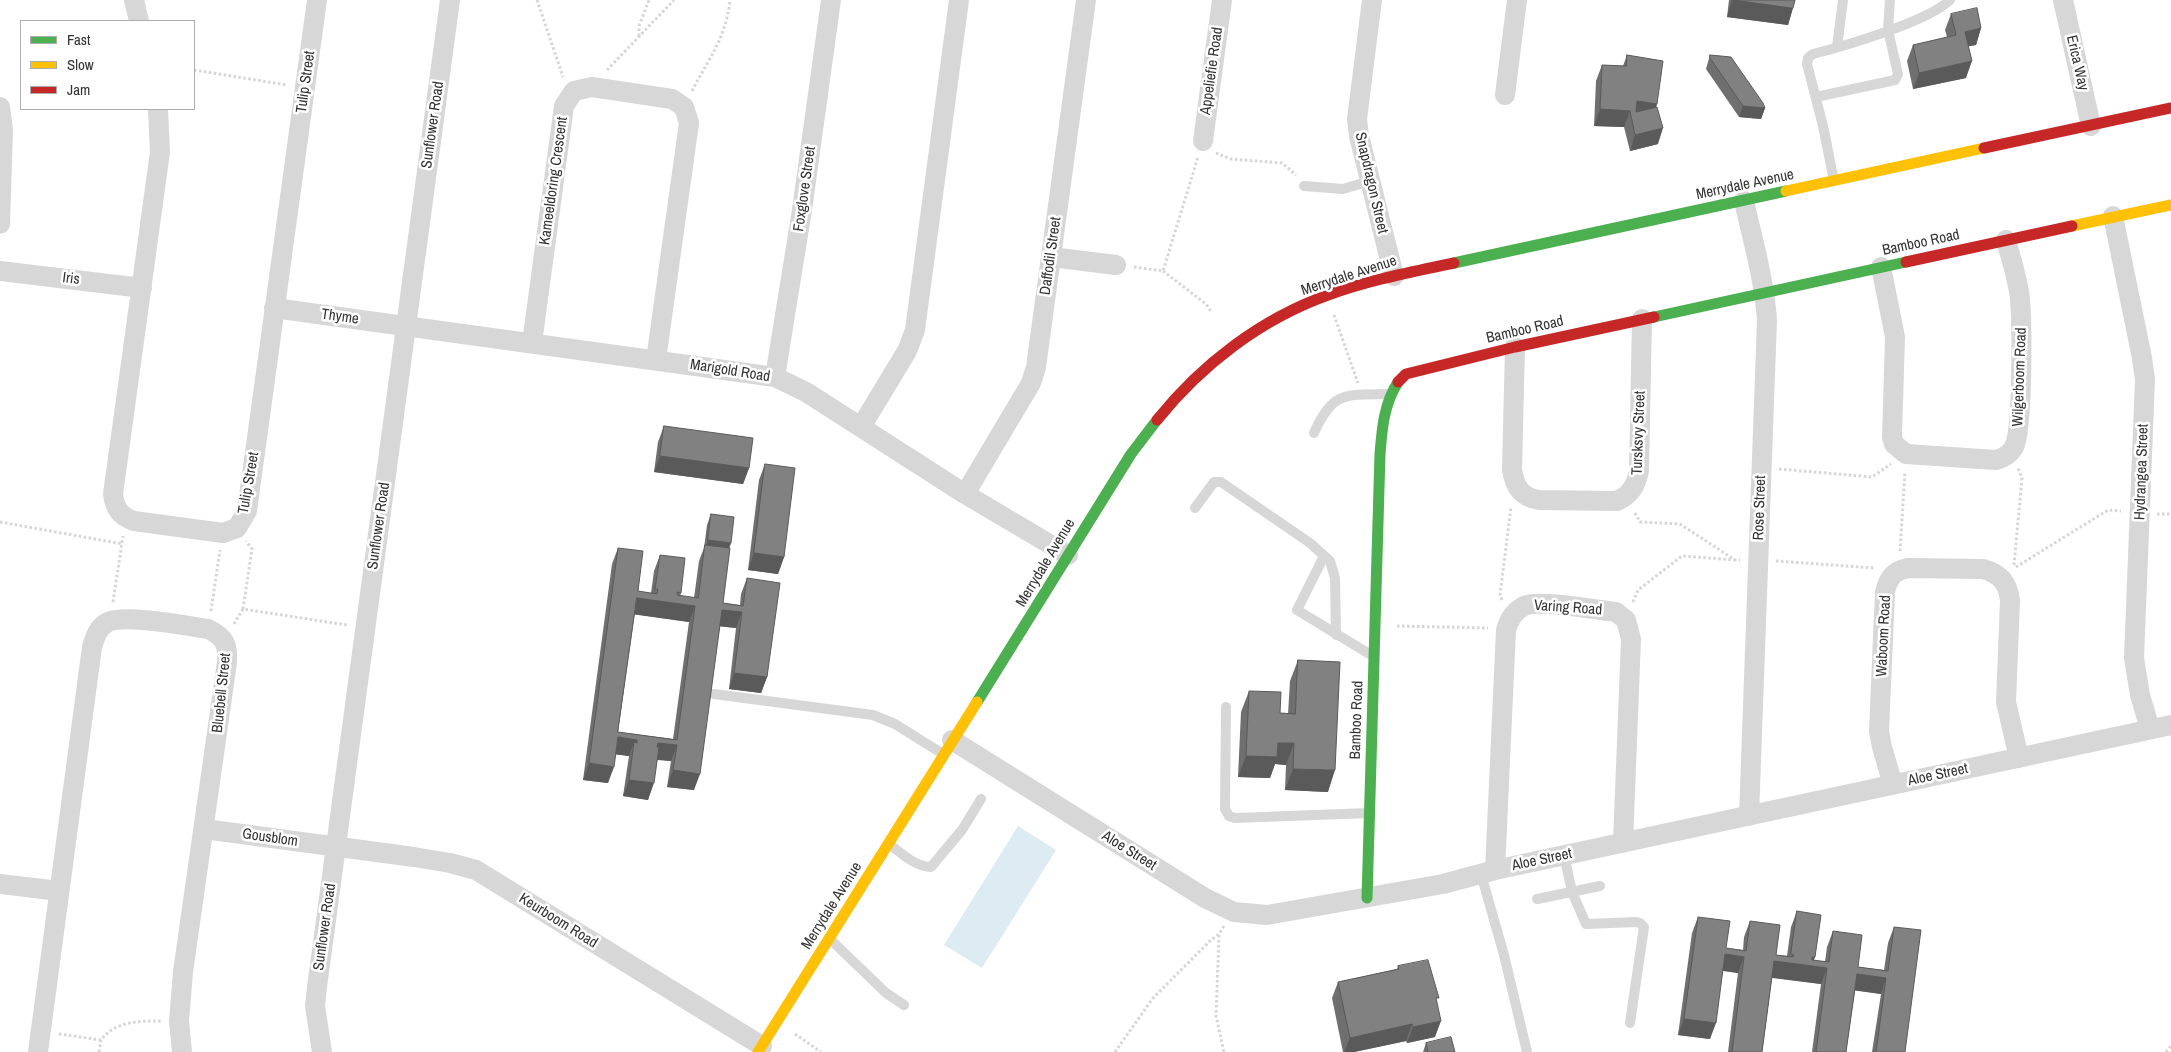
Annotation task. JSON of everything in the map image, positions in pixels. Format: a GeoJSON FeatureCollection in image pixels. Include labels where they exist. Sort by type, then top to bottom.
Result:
{"type":"FeatureCollection","features":[{"type":"Feature","properties":{"kind":"street"},"geometry":{"type":"LineString","coordinates":[[134,0],[139,20]]}},
{"type":"Feature","properties":{"kind":"street","name":"Tulip Street"},"geometry":{"type":"LineString","coordinates":[[230,530],[247,511],[317,0]]}},
{"type":"Feature","properties":{"kind":"street","name":"Sunflower Road"},"geometry":{"type":"LineString","coordinates":[[322,1052],[315,1006],[450,0]]}},
{"type":"Feature","properties":{"kind":"street","name":"Foxglove Street"},"geometry":{"type":"LineString","coordinates":[[774,377],[802,210],[831,0]]}},
{"type":"Feature","properties":{"kind":"street"},"geometry":{"type":"LineString","coordinates":[[861,427],[907,351],[915,330],[959,0]]}},
{"type":"Feature","properties":{"kind":"street","name":"Daffodil Street"},"geometry":{"type":"LineString","coordinates":[[965,494],[1031,383],[1036,366],[1086,0]]}},
{"type":"Feature","properties":{"kind":"street","name":"Appeliefie Road"},"geometry":{"type":"LineString","coordinates":[[1203,142],[1222,0]]}},
{"type":"Feature","properties":{"kind":"street","name":"Snapdragon Street"},"geometry":{"type":"LineString","coordinates":[[1372,0],[1358,119],[1359,136],[1394,276]]}},
{"type":"Feature","properties":{"kind":"street"},"geometry":{"type":"LineString","coordinates":[[1505,95],[1517,0]]}},
{"type":"Feature","properties":{"kind":"street","name":"Erica Way"},"geometry":{"type":"LineString","coordinates":[[2064,0],[2091,126]]}},
{"type":"Feature","properties":{"kind":"street"},"geometry":{"type":"LineString","coordinates":[[583,89],[662,97],[672,99],[684,107],[688,123],[656,360]]}},
{"type":"Feature","properties":{"kind":"street","name":"Kameeldoring Crescent"},"geometry":{"type":"LineString","coordinates":[[532,343],[564,106],[583,89]]}},
{"type":"Feature","properties":{"kind":"street"},"geometry":{"type":"LineString","coordinates":[[0,107],[3,130],[0,224]]}},
{"type":"Feature","properties":{"kind":"street","name":"Merrydale Avenue"},"geometry":{"type":"LineString","coordinates":[[760,1049],[1131,454],[1172,402],[1215,360],[1265,326],[1304,305],[1329,295],[1394,276],[2171,108]]}},
{"type":"Feature","properties":{"kind":"street"},"geometry":{"type":"LineString","coordinates":[[158,110],[160,152],[113,494],[119,513],[134,521],[230,530]]}},
{"type":"Feature","properties":{"kind":"street","name":"Rose Street"},"geometry":{"type":"LineString","coordinates":[[1744,201],[1765,292],[1767,320],[1749,816]]}},
{"type":"Feature","properties":{"kind":"street","name":"Bamboo Road"},"geometry":{"type":"LineString","coordinates":[[1367,898],[1380,454],[1385,412],[1390,394],[1397,382],[1406,374],[1515,347],[2112,216],[2171,205]]}},
{"type":"Feature","properties":{"kind":"street","name":"Hydrangea Street"},"geometry":{"type":"LineString","coordinates":[[2112,216],[2145,379],[2134,658],[2138,688],[2150,729]]}},
{"type":"Feature","properties":{"kind":"street","name":"Wilgerboom Road"},"geometry":{"type":"LineString","coordinates":[[2006,240],[2020,297],[2021,320],[2018,436],[2010,452]]}},
{"type":"Feature","properties":{"kind":"street"},"geometry":{"type":"LineString","coordinates":[[1051,257],[1116,265]]}},
{"type":"Feature","properties":{"kind":"street"},"geometry":{"type":"LineString","coordinates":[[1881,267],[1895,336],[1892,437],[1894,444],[1906,454],[1926,457],[1996,460],[2010,452]]}},
{"type":"Feature","properties":{"kind":"street","name":"Iris"},"geometry":{"type":"LineString","coordinates":[[0,271],[142,288]]}},
{"type":"Feature","properties":{"kind":"street","name":"Thyme"},"geometry":{"type":"LineString","coordinates":[[274,308],[405,326]]}},
{"type":"Feature","properties":{"kind":"street","name":"Tursksvy Street"},"geometry":{"type":"LineString","coordinates":[[1625,497],[1634,489],[1639,471],[1642,319]]}},
{"type":"Feature","properties":{"kind":"street","name":"Marigold Road"},"geometry":{"type":"LineString","coordinates":[[405,326],[774,377],[806,392],[965,494],[1068,555]]}},
{"type":"Feature","properties":{"kind":"street"},"geometry":{"type":"LineString","coordinates":[[1515,347],[1512,470],[1514,484],[1529,498],[1539,500],[1608,502],[1617,501],[1625,497]]}},
{"type":"Feature","properties":{"kind":"street"},"geometry":{"type":"LineString","coordinates":[[1899,570],[1909,568],[1983,569],[1993,572],[2003,579],[2008,589],[2010,601],[2006,702],[2019,758]]}},
{"type":"Feature","properties":{"kind":"street","name":"Waboom Road"},"geometry":{"type":"LineString","coordinates":[[1893,785],[1882,747],[1880,731],[1885,592],[1892,574],[1899,570]]}},
{"type":"Feature","properties":{"kind":"street","name":"Varing Road"},"geometry":{"type":"LineString","coordinates":[[1508,625],[1517,611],[1526,605],[1539,603],[1616,612],[1626,620]]}},
{"type":"Feature","properties":{"kind":"street"},"geometry":{"type":"LineString","coordinates":[[38,1052],[92,647],[98,630],[102,625],[110,621],[128,620],[216,634]]}},
{"type":"Feature","properties":{"kind":"street"},"geometry":{"type":"LineString","coordinates":[[1623,843],[1630,639],[1626,620]]}},
{"type":"Feature","properties":{"kind":"street"},"geometry":{"type":"LineString","coordinates":[[1488,872],[1508,625]]}},
{"type":"Feature","properties":{"kind":"street","name":"Bluebell Street"},"geometry":{"type":"LineString","coordinates":[[182,1052],[179,1021],[183,972],[227,662],[228,647],[216,634]]}},
{"type":"Feature","properties":{"kind":"street","name":"Aloe Street"},"geometry":{"type":"LineString","coordinates":[[948,747],[1206,898],[1234,912],[1267,916],[1443,884],[1488,872],[2171,725]]}},
{"type":"Feature","properties":{"kind":"street","name":"Gousblom"},"geometry":{"type":"LineString","coordinates":[[204,828],[336,847]]}},
{"type":"Feature","properties":{"kind":"street","name":"Keurboom Road"},"geometry":{"type":"LineString","coordinates":[[336,847],[441,861],[476,870],[760,1049]]}},
{"type":"Feature","properties":{"kind":"street"},"geometry":{"type":"LineString","coordinates":[[0,884],[59,891]]}},
{"type":"Feature","properties":{"kind":"lane"},"geometry":{"type":"LineString","coordinates":[[1837,47],[1843,0]]}},
{"type":"Feature","properties":{"kind":"lane"},"geometry":{"type":"LineString","coordinates":[[1816,97],[1896,80],[1898,74],[1888,30],[1890,0]]}},
{"type":"Feature","properties":{"kind":"lane"},"geometry":{"type":"LineString","coordinates":[[1834,182],[1807,64],[1808,58],[1814,54],[1888,30],[1934,11],[1950,0]]}},
{"type":"Feature","properties":{"kind":"lane"},"geometry":{"type":"LineString","coordinates":[[1304,186],[1343,189],[1370,181]]}},
{"type":"Feature","properties":{"kind":"lane"},"geometry":{"type":"LineString","coordinates":[[1314,433],[1323,413],[1330,405],[1355,395],[1390,394]]}},
{"type":"Feature","properties":{"kind":"lane"},"geometry":{"type":"LineString","coordinates":[[1195,508],[1214,482],[1221,482],[1310,544],[1330,561],[1335,578],[1336,635]]}},
{"type":"Feature","properties":{"kind":"lane"},"geometry":{"type":"LineString","coordinates":[[1324,556],[1297,610],[1374,657]]}},
{"type":"Feature","properties":{"kind":"lane"},"geometry":{"type":"LineString","coordinates":[[714,694],[873,714],[948,747]]}},
{"type":"Feature","properties":{"kind":"lane"},"geometry":{"type":"LineString","coordinates":[[1226,707],[1225,809],[1228,816],[1235,818],[1370,813]]}},
{"type":"Feature","properties":{"kind":"lane"},"geometry":{"type":"LineString","coordinates":[[888,844],[913,861],[931,867],[962,830],[981,799]]}},
{"type":"Feature","properties":{"kind":"lane"},"geometry":{"type":"LineString","coordinates":[[1564,856],[1572,892],[1586,924],[1636,922],[1644,927],[1630,1023]]}},
{"type":"Feature","properties":{"kind":"lane"},"geometry":{"type":"LineString","coordinates":[[1488,872],[1504,955],[1527,1052]]}},
{"type":"Feature","properties":{"kind":"lane"},"geometry":{"type":"LineString","coordinates":[[1537,899],[1600,886]]}},
{"type":"Feature","properties":{"kind":"lane"},"geometry":{"type":"LineString","coordinates":[[829,938],[886,993],[904,1005]]}},
{"type":"Feature","properties":{"kind":"path"},"geometry":{"type":"LineString","coordinates":[[537,0],[560,71],[566,83],[583,89],[674,0]]}},
{"type":"Feature","properties":{"kind":"path"},"geometry":{"type":"LineString","coordinates":[[639,36],[639,26],[649,0]]}},
{"type":"Feature","properties":{"kind":"path"},"geometry":{"type":"LineString","coordinates":[[684,107],[723,33],[730,0]]}},
{"type":"Feature","properties":{"kind":"path"},"geometry":{"type":"LineString","coordinates":[[195,70],[305,88]]}},
{"type":"Feature","properties":{"kind":"path"},"geometry":{"type":"LineString","coordinates":[[1163,271],[1203,142],[1217,154],[1231,159],[1282,163],[1296,175],[1304,186]]}},
{"type":"Feature","properties":{"kind":"path"},"geometry":{"type":"LineString","coordinates":[[1116,265],[1163,271],[1206,304],[1212,313]]}},
{"type":"Feature","properties":{"kind":"path"},"geometry":{"type":"LineString","coordinates":[[1333,312],[1360,390]]}},
{"type":"Feature","properties":{"kind":"path"},"geometry":{"type":"LineString","coordinates":[[2010,452],[2022,478],[2014,569],[2108,510],[2171,514]]}},
{"type":"Feature","properties":{"kind":"path"},"geometry":{"type":"LineString","coordinates":[[1762,468],[1872,477],[1906,454]]}},
{"type":"Feature","properties":{"kind":"path"},"geometry":{"type":"LineString","coordinates":[[1626,620],[1638,590],[1682,556],[1899,570],[1906,454]]}},
{"type":"Feature","properties":{"kind":"path"},"geometry":{"type":"LineString","coordinates":[[1375,626],[1481,628],[1508,625],[1500,595],[1514,484]]}},
{"type":"Feature","properties":{"kind":"path"},"geometry":{"type":"LineString","coordinates":[[1625,497],[1640,522],[1680,524],[1735,560]]}},
{"type":"Feature","properties":{"kind":"path"},"geometry":{"type":"LineString","coordinates":[[110,621],[126,518]]}},
{"type":"Feature","properties":{"kind":"path"},"geometry":{"type":"LineString","coordinates":[[0,522],[123,544]]}},
{"type":"Feature","properties":{"kind":"path"},"geometry":{"type":"LineString","coordinates":[[216,634],[243,608],[252,549],[230,530]]}},
{"type":"Feature","properties":{"kind":"path"},"geometry":{"type":"LineString","coordinates":[[216,634],[230,530]]}},
{"type":"Feature","properties":{"kind":"path"},"geometry":{"type":"LineString","coordinates":[[243,608],[365,628]]}},
{"type":"Feature","properties":{"kind":"path"},"geometry":{"type":"LineString","coordinates":[[1115,1052],[1153,998],[1219,934],[1234,912]]}},
{"type":"Feature","properties":{"kind":"path"},"geometry":{"type":"LineString","coordinates":[[1219,934],[1216,1016],[1224,1052]]}},
{"type":"Feature","properties":{"kind":"path"},"geometry":{"type":"LineString","coordinates":[[99,1052],[101,1040],[106,1033],[129,1022],[179,1021]]}},
{"type":"Feature","properties":{"kind":"path"},"geometry":{"type":"LineString","coordinates":[[41,1031],[101,1040]]}},
{"type":"Feature","properties":{"kind":"path"},"geometry":{"type":"LineString","coordinates":[[790,1031],[821,1052]]}},
{"type":"Feature","properties":{"kind":"path"},"geometry":{"type":"LineString","coordinates":[[2166,1052],[2171,1046]]}},
{"type":"Feature","properties":{"kind":"shaded area"},"geometry":{"type":"Polygon","coordinates":[[[1018,826],[1056,850],[982,968],[944,945],[1018,826]]]}},
{"type":"Feature","properties":{"kind":"building"},"geometry":{"type":"Polygon","coordinates":[[[1733,0],[1795,0],[1793,8],[1733,0]]]}},
{"type":"Feature","properties":{"kind":"building"},"geometry":{"type":"Polygon","coordinates":[[[1977,8],[1981,28],[1965,32],[1972,61],[1919,73],[1913,45],[1956,35],[1951,14],[1977,8]]]}},
{"type":"Feature","properties":{"kind":"building"},"geometry":{"type":"Polygon","coordinates":[[[1627,55],[1663,61],[1657,104],[1637,101],[1636,112],[1657,107],[1663,128],[1635,135],[1630,111],[1600,109],[1602,65],[1626,66],[1627,55]]]}},
{"type":"Feature","properties":{"kind":"building"},"geometry":{"type":"Polygon","coordinates":[[[1710,55],[1731,57],[1765,108],[1743,106],[1710,58],[1710,55]]]}},
{"type":"Feature","properties":{"kind":"building"},"geometry":{"type":"Polygon","coordinates":[[[664,426],[753,438],[749,468],[660,456],[664,426]]]}},
{"type":"Feature","properties":{"kind":"building"},"geometry":{"type":"Polygon","coordinates":[[[765,464],[795,468],[784,557],[754,553],[765,464]]]}},
{"type":"Feature","properties":{"kind":"building"},"geometry":{"type":"Polygon","coordinates":[[[711,514],[734,517],[731,543],[708,540],[711,514]]]}},
{"type":"Feature","properties":{"kind":"building"},"geometry":{"type":"Polygon","coordinates":[[[705,545],[730,548],[723,603],[743,606],[747,578],[780,583],[767,677],[734,673],[742,612],[722,610],[700,774],[673,770],[677,745],[658,743],[654,783],[629,780],[634,742],[637,743],[637,740],[618,737],[614,767],[589,763],[618,548],[643,551],[638,591],[657,594],[658,589],[655,589],[660,555],[685,558],[681,593],[677,592],[677,595],[698,598],[705,545]],[[637,598],[618,732],[677,740],[695,606],[637,598]]]}},
{"type":"Feature","properties":{"kind":"building"},"geometry":{"type":"Polygon","coordinates":[[[1298,660],[1340,662],[1335,770],[1293,769],[1294,743],[1278,743],[1277,757],[1246,756],[1249,691],[1281,692],[1280,713],[1295,714],[1298,660]]]}},
{"type":"Feature","properties":{"kind":"building"},"geometry":{"type":"Polygon","coordinates":[[[1797,911],[1821,915],[1815,957],[1812,957],[1812,960],[1829,962],[1833,931],[1862,935],[1858,967],[1888,971],[1894,927],[1921,930],[1905,1052],[1876,1052],[1886,978],[1857,974],[1846,1052],[1816,1052],[1827,968],[1774,961],[1762,1052],[1732,1052],[1744,957],[1725,954],[1716,1023],[1684,1019],[1698,917],[1730,921],[1726,948],[1746,951],[1750,921],[1780,925],[1776,955],[1793,957],[1794,955],[1791,954],[1797,911]]]}},
{"type":"Feature","properties":{"kind":"building"},"geometry":{"type":"Polygon","coordinates":[[[1428,960],[1439,998],[1436,998],[1441,1021],[1413,1027],[1412,1024],[1350,1038],[1338,982],[1399,969],[1398,966],[1428,960]]]}},
{"type":"Feature","properties":{"kind":"building"},"geometry":{"type":"Polygon","coordinates":[[[1451,1037],[1455,1052],[1428,1052],[1426,1043],[1451,1037]]]}},
{"type":"Feature","properties":{"kind":"traffic: fast"},"geometry":{"type":"LineString","coordinates":[[1454,263],[1786,191]]}},
{"type":"Feature","properties":{"kind":"traffic: fast"},"geometry":{"type":"LineString","coordinates":[[1654,317],[1906,262]]}},
{"type":"Feature","properties":{"kind":"traffic: fast"},"geometry":{"type":"LineString","coordinates":[[1367,898],[1380,454],[1387,408],[1398,382]]}},
{"type":"Feature","properties":{"kind":"traffic: fast"},"geometry":{"type":"LineString","coordinates":[[977,702],[1131,454],[1157,420]]}},
{"type":"Feature","properties":{"kind":"traffic: slow"},"geometry":{"type":"LineString","coordinates":[[1786,191],[1984,148]]}},
{"type":"Feature","properties":{"kind":"traffic: slow"},"geometry":{"type":"LineString","coordinates":[[2072,226],[2171,205]]}},
{"type":"Feature","properties":{"kind":"traffic: slow"},"geometry":{"type":"LineString","coordinates":[[758,1052],[977,702]]}},
{"type":"Feature","properties":{"kind":"traffic: jam"},"geometry":{"type":"LineString","coordinates":[[1984,148],[2171,108]]}},
{"type":"Feature","properties":{"kind":"traffic: jam"},"geometry":{"type":"LineString","coordinates":[[1906,262],[2072,226]]}},
{"type":"Feature","properties":{"kind":"traffic: jam"},"geometry":{"type":"LineString","coordinates":[[1157,420],[1193,380],[1213,362],[1256,330],[1279,317],[1303,305],[1359,285],[1454,263]]}},
{"type":"Feature","properties":{"kind":"traffic: jam"},"geometry":{"type":"LineString","coordinates":[[1398,382],[1406,374],[1515,347],[1654,317]]}}]}
